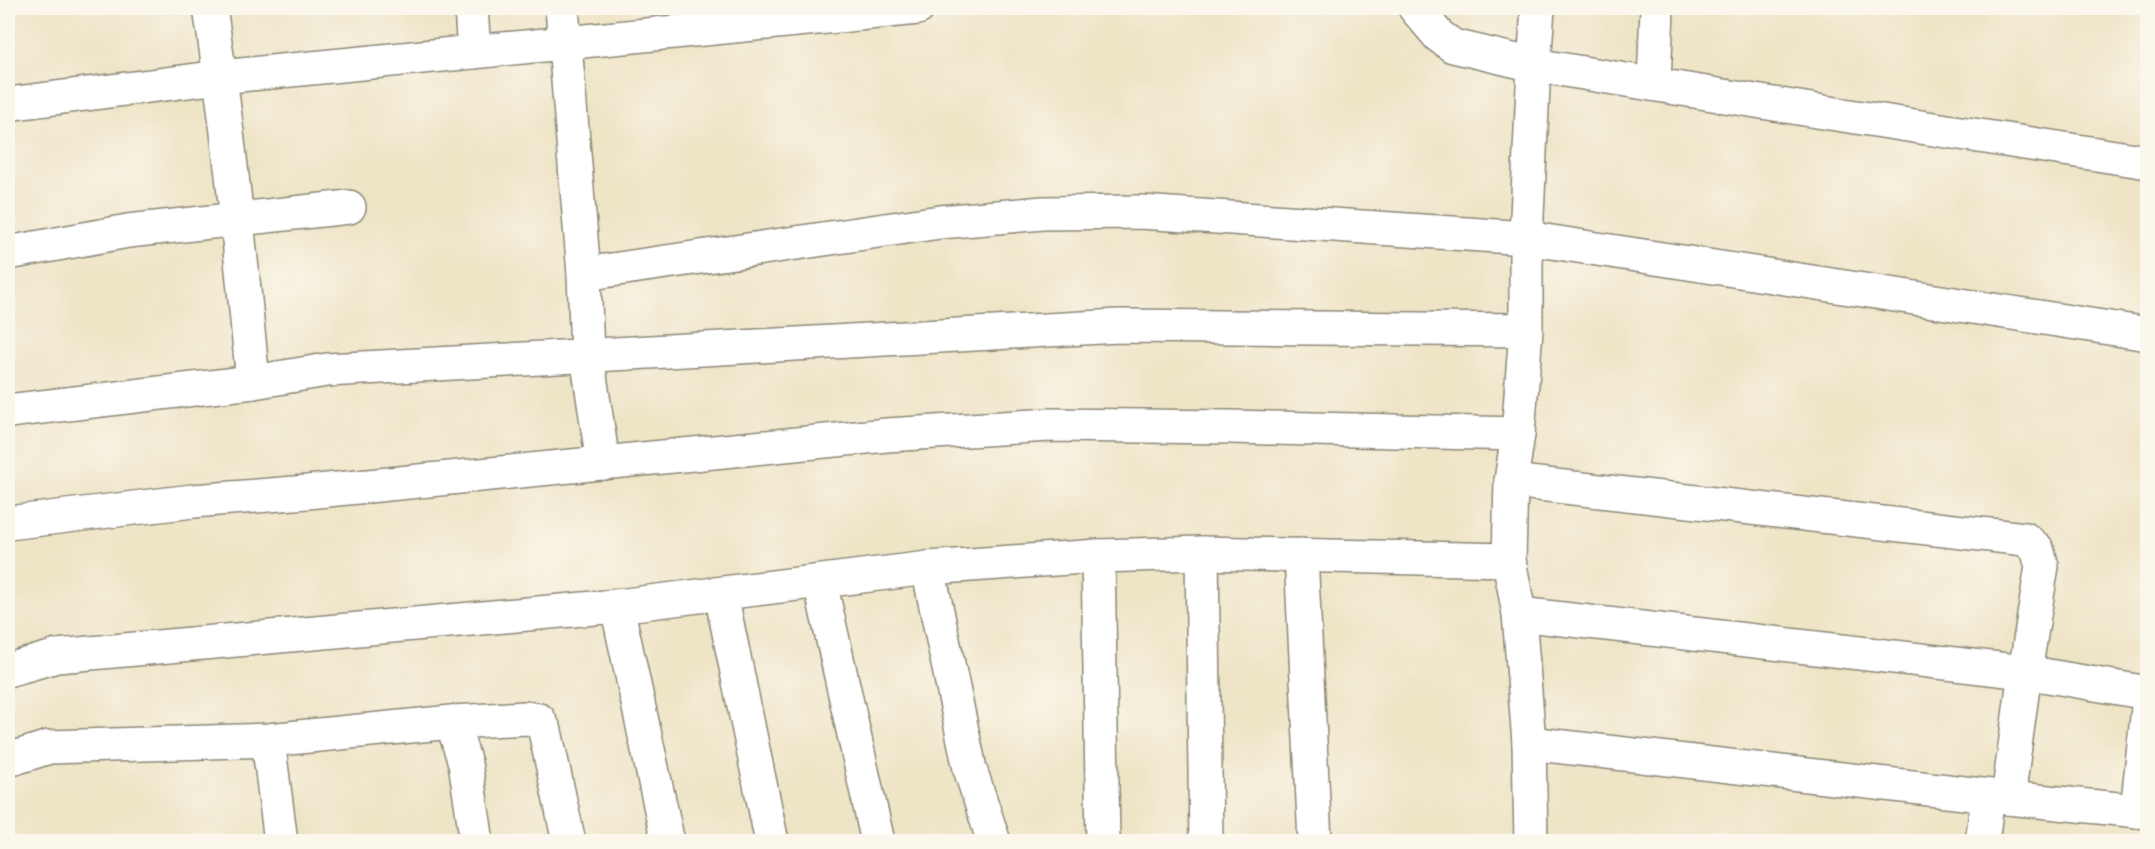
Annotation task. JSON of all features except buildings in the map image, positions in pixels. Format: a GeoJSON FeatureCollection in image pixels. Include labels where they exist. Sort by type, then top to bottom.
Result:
{"type":"FeatureCollection","features":[{"type":"Feature","properties":{"kind":"street"},"geometry":{"type":"LineString","coordinates":[[210,8],[237,218],[253,382]]}},
{"type":"Feature","properties":{"kind":"street"},"geometry":{"type":"LineString","coordinates":[[471,8],[474,52]]}},
{"type":"Feature","properties":{"kind":"street"},"geometry":{"type":"LineString","coordinates":[[562,8],[584,274],[587,356],[603,463]]}},
{"type":"Feature","properties":{"kind":"street"},"geometry":{"type":"LineString","coordinates":[[8,104],[220,77],[564,43],[720,17],[910,8]]}},
{"type":"Feature","properties":{"kind":"street"},"geometry":{"type":"LineString","coordinates":[[1531,842],[1529,743],[1519,614],[1509,560],[1511,482],[1518,434],[1526,330],[1526,238],[1538,8]]}},
{"type":"Feature","properties":{"kind":"street"},"geometry":{"type":"LineString","coordinates":[[1654,84],[1658,8]]}},
{"type":"Feature","properties":{"kind":"street"},"geometry":{"type":"LineString","coordinates":[[1423,12],[1439,36],[1453,45],[1534,65],[2148,162]]}},
{"type":"Feature","properties":{"kind":"street"},"geometry":{"type":"LineString","coordinates":[[8,253],[128,231],[349,207]]}},
{"type":"Feature","properties":{"kind":"street"},"geometry":{"type":"LineString","coordinates":[[584,274],[940,222],[1043,213],[1141,212],[1526,238],[2148,334]]}},
{"type":"Feature","properties":{"kind":"street"},"geometry":{"type":"LineString","coordinates":[[8,411],[253,382],[327,370],[1119,326],[1526,330]]}},
{"type":"Feature","properties":{"kind":"street"},"geometry":{"type":"LineString","coordinates":[[8,523],[193,501],[307,492],[887,435],[1050,425],[1518,434]]}},
{"type":"Feature","properties":{"kind":"street"},"geometry":{"type":"LineString","coordinates":[[1511,482],[2025,539],[2037,549],[2042,566],[2025,672],[1998,797],[1982,842]]}},
{"type":"Feature","properties":{"kind":"street"},"geometry":{"type":"LineString","coordinates":[[8,670],[57,656],[617,606],[928,568],[1098,556],[1202,553],[1509,560]]}},
{"type":"Feature","properties":{"kind":"street"},"geometry":{"type":"LineString","coordinates":[[1202,553],[1206,842]]}},
{"type":"Feature","properties":{"kind":"street"},"geometry":{"type":"LineString","coordinates":[[1301,555],[1316,842]]}},
{"type":"Feature","properties":{"kind":"street"},"geometry":{"type":"LineString","coordinates":[[1098,556],[1103,842]]}},
{"type":"Feature","properties":{"kind":"street"},"geometry":{"type":"LineString","coordinates":[[928,568],[970,769],[994,842]]}},
{"type":"Feature","properties":{"kind":"street"},"geometry":{"type":"LineString","coordinates":[[820,582],[878,842]]}},
{"type":"Feature","properties":{"kind":"street"},"geometry":{"type":"LineString","coordinates":[[721,594],[772,842]]}},
{"type":"Feature","properties":{"kind":"street"},"geometry":{"type":"LineString","coordinates":[[617,606],[668,842]]}},
{"type":"Feature","properties":{"kind":"street"},"geometry":{"type":"LineString","coordinates":[[1519,614],[2025,672],[2148,693]]}},
{"type":"Feature","properties":{"kind":"street"},"geometry":{"type":"LineString","coordinates":[[1529,743],[1998,797],[2143,811],[2148,708]]}},
{"type":"Feature","properties":{"kind":"street"},"geometry":{"type":"LineString","coordinates":[[8,760],[49,747],[268,740],[452,722],[526,718],[539,720],[545,731],[569,842]]}},
{"type":"Feature","properties":{"kind":"street"},"geometry":{"type":"LineString","coordinates":[[452,722],[465,763],[477,842]]}},
{"type":"Feature","properties":{"kind":"street"},"geometry":{"type":"LineString","coordinates":[[268,740],[281,842]]}}]}
